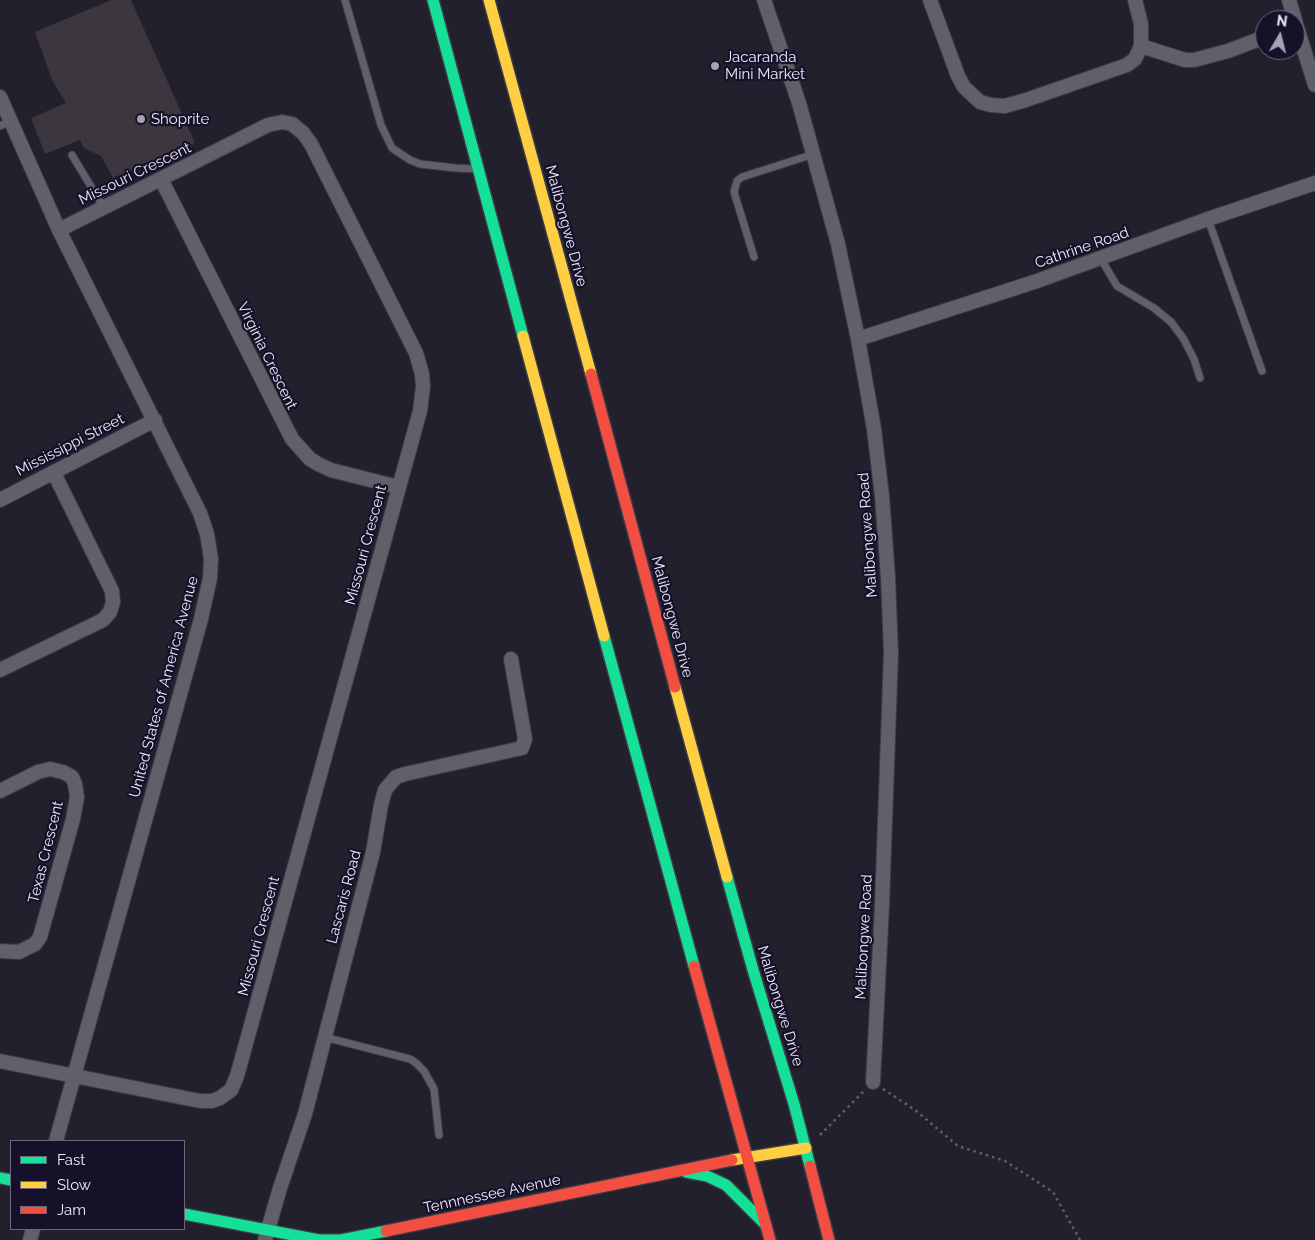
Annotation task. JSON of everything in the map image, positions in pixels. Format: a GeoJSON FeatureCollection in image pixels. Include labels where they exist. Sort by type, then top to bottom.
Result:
{"type":"FeatureCollection","features":[{"type":"Feature","properties":{"kind":"main road"},"geometry":{"type":"LineString","coordinates":[[433,0],[530,364],[770,1240]]}},
{"type":"Feature","properties":{"kind":"main road","name":"Malibongwe Drive"},"geometry":{"type":"LineString","coordinates":[[489,0],[723,862],[806,1148],[830,1240]]}},
{"type":"Feature","properties":{"kind":"main road","name":"Tennnessee Avenue"},"geometry":{"type":"LineString","coordinates":[[185,1214],[266,1235],[341,1240],[678,1170],[806,1148]]}},
{"type":"Feature","properties":{"kind":"main road"},"geometry":{"type":"LineString","coordinates":[[678,1170],[707,1176],[726,1185],[766,1224]]}},
{"type":"Feature","properties":{"kind":"street","name":"Malibongwe Road"},"geometry":{"type":"LineString","coordinates":[[764,0],[800,103],[838,244],[874,429],[882,496],[891,653],[882,906],[873,1082]]}},
{"type":"Feature","properties":{"kind":"street"},"geometry":{"type":"LineString","coordinates":[[930,0],[958,76],[964,87],[980,102],[1005,106],[1128,65],[1135,59],[1141,46],[1141,24],[1135,0]]}},
{"type":"Feature","properties":{"kind":"street"},"geometry":{"type":"LineString","coordinates":[[1141,46],[1185,60],[1194,60],[1228,51],[1255,41]]}},
{"type":"Feature","properties":{"kind":"street"},"geometry":{"type":"LineString","coordinates":[[1305,54],[1315,85]]}},
{"type":"Feature","properties":{"kind":"street","name":"United States of America Avenue"},"geometry":{"type":"LineString","coordinates":[[0,97],[5,124],[155,420],[204,524],[210,547],[211,573],[201,619],[56,1140]]}},
{"type":"Feature","properties":{"kind":"street","name":"Missouri Crescent"},"geometry":{"type":"LineString","coordinates":[[0,1061],[200,1101],[212,1101],[231,1090],[235,1083],[420,411],[423,387],[421,367],[416,353],[311,144],[303,132],[296,126],[282,122],[268,125],[59,230]]}},
{"type":"Feature","properties":{"kind":"street","name":"Virginia Crescent"},"geometry":{"type":"LineString","coordinates":[[161,180],[292,439],[310,459],[318,464],[332,470],[398,487]]}},
{"type":"Feature","properties":{"kind":"street","name":"Cathrine Road"},"geometry":{"type":"LineString","coordinates":[[858,339],[1101,259],[1208,219],[1315,184]]}},
{"type":"Feature","properties":{"kind":"street","name":"Mississippi Street"},"geometry":{"type":"LineString","coordinates":[[0,500],[155,420]]}},
{"type":"Feature","properties":{"kind":"street"},"geometry":{"type":"LineString","coordinates":[[0,670],[103,620],[110,612],[113,602],[112,591],[54,473]]}},
{"type":"Feature","properties":{"kind":"street","name":"Lascaris Road"},"geometry":{"type":"LineString","coordinates":[[266,1235],[301,1129],[373,852],[385,790],[396,777],[405,774],[522,748],[525,739],[511,659]]}},
{"type":"Feature","properties":{"kind":"street","name":"Texas Crescent"},"geometry":{"type":"LineString","coordinates":[[0,791],[38,772],[50,769],[63,772],[72,778],[77,796],[70,829],[40,937],[35,944],[20,952],[0,951]]}},
{"type":"Feature","properties":{"kind":"lane"},"geometry":{"type":"LineString","coordinates":[[345,0],[381,125],[392,148],[420,164],[479,169]]}},
{"type":"Feature","properties":{"kind":"lane"},"geometry":{"type":"LineString","coordinates":[[754,257],[734,192],[737,181],[742,177],[814,154]]}},
{"type":"Feature","properties":{"kind":"lane"},"geometry":{"type":"LineString","coordinates":[[72,155],[104,208]]}},
{"type":"Feature","properties":{"kind":"lane"},"geometry":{"type":"LineString","coordinates":[[1208,219],[1262,371]]}},
{"type":"Feature","properties":{"kind":"lane"},"geometry":{"type":"LineString","coordinates":[[1101,259],[1118,286],[1154,308],[1171,322],[1183,338],[1194,359],[1200,378]]}},
{"type":"Feature","properties":{"kind":"lane"},"geometry":{"type":"LineString","coordinates":[[324,1037],[410,1059],[416,1063],[424,1071],[434,1089],[439,1135]]}},
{"type":"Feature","properties":{"kind":"path"},"geometry":{"type":"LineString","coordinates":[[806,1148],[873,1082],[915,1110],[958,1146],[1005,1161],[1053,1192],[1080,1240]]}},
{"type":"Feature","properties":{"kind":"building"},"geometry":{"type":"Polygon","coordinates":[[[111,0],[131,0],[195,143],[113,178],[101,156],[84,148],[80,140],[45,154],[31,118],[66,103],[52,80],[35,32],[111,0]]]}},
{"type":"Feature","properties":{"kind":"traffic: fast"},"geometry":{"type":"LineString","coordinates":[[433,0],[523,336]]}},
{"type":"Feature","properties":{"kind":"traffic: fast"},"geometry":{"type":"LineString","coordinates":[[604,636],[694,966]]}},
{"type":"Feature","properties":{"kind":"traffic: fast"},"geometry":{"type":"LineString","coordinates":[[727,877],[794,1104],[810,1166]]}},
{"type":"Feature","properties":{"kind":"traffic: fast"},"geometry":{"type":"LineString","coordinates":[[686,1172],[707,1176],[726,1185],[764,1223]]}},
{"type":"Feature","properties":{"kind":"traffic: fast"},"geometry":{"type":"LineString","coordinates":[[0,1178],[10,1180]]}},
{"type":"Feature","properties":{"kind":"traffic: fast"},"geometry":{"type":"LineString","coordinates":[[185,1214],[319,1240],[341,1240],[386,1231]]}},
{"type":"Feature","properties":{"kind":"traffic: slow"},"geometry":{"type":"LineString","coordinates":[[489,0],[591,374]]}},
{"type":"Feature","properties":{"kind":"traffic: slow"},"geometry":{"type":"LineString","coordinates":[[523,336],[604,636]]}},
{"type":"Feature","properties":{"kind":"traffic: slow"},"geometry":{"type":"LineString","coordinates":[[675,687],[727,877]]}},
{"type":"Feature","properties":{"kind":"traffic: slow"},"geometry":{"type":"LineString","coordinates":[[732,1160],[806,1148]]}},
{"type":"Feature","properties":{"kind":"traffic: jam"},"geometry":{"type":"LineString","coordinates":[[591,374],[675,687]]}},
{"type":"Feature","properties":{"kind":"traffic: jam"},"geometry":{"type":"LineString","coordinates":[[694,966],[770,1240]]}},
{"type":"Feature","properties":{"kind":"traffic: jam"},"geometry":{"type":"LineString","coordinates":[[386,1231],[732,1160]]}},
{"type":"Feature","properties":{"kind":"traffic: jam"},"geometry":{"type":"LineString","coordinates":[[810,1166],[829,1240]]}},
{"type":"Feature","properties":{"kind":"place","name":"Jacaranda Mini Market"},"geometry":{"type":"Point","coordinates":[715,66]}},
{"type":"Feature","properties":{"kind":"place","name":"Shoprite"},"geometry":{"type":"Point","coordinates":[141,119]}}]}
